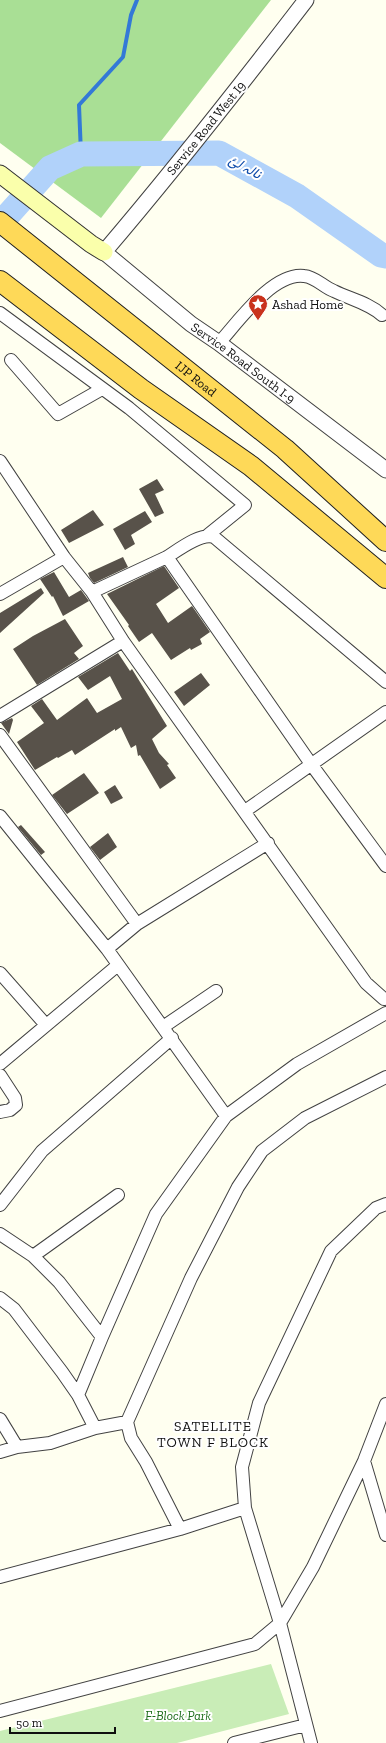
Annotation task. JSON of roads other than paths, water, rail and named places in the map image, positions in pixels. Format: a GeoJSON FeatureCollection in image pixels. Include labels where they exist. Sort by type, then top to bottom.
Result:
{"type":"FeatureCollection","features":[{"type":"Feature","properties":{"kind":"highway","name":"IJP Road"},"geometry":{"type":"LineString","coordinates":[[0,222],[285,449],[386,542]]}},
{"type":"Feature","properties":{"kind":"highway"},"geometry":{"type":"LineString","coordinates":[[0,281],[141,389],[251,466],[386,578]]}},
{"type":"Feature","properties":{"kind":"main road"},"geometry":{"type":"LineString","coordinates":[[0,174],[97,248]]}},
{"type":"Feature","properties":{"kind":"street","name":"Service Road West I9"},"geometry":{"type":"LineString","coordinates":[[97,248],[148,201],[306,0]]}},
{"type":"Feature","properties":{"kind":"street","name":"Service Road South I-9"},"geometry":{"type":"LineString","coordinates":[[97,248],[191,324],[219,343],[386,470]]}},
{"type":"Feature","properties":{"kind":"street"},"geometry":{"type":"LineString","coordinates":[[219,343],[267,290],[279,281],[291,276],[304,276],[316,280],[331,290],[374,308],[382,315]]}},
{"type":"Feature","properties":{"kind":"street"},"geometry":{"type":"LineString","coordinates":[[0,313],[33,339],[129,408],[245,505],[208,535],[201,537],[167,557],[92,592]]}},
{"type":"Feature","properties":{"kind":"street"},"geometry":{"type":"LineString","coordinates":[[11,360],[58,414],[102,389]]}},
{"type":"Feature","properties":{"kind":"street"},"geometry":{"type":"LineString","coordinates":[[129,408],[141,389]]}},
{"type":"Feature","properties":{"kind":"street"},"geometry":{"type":"LineString","coordinates":[[0,461],[64,557],[92,592],[123,641],[268,843],[366,983],[385,1002]]}},
{"type":"Feature","properties":{"kind":"street"},"geometry":{"type":"LineString","coordinates":[[208,535],[214,537],[386,682]]}},
{"type":"Feature","properties":{"kind":"street"},"geometry":{"type":"LineString","coordinates":[[0,594],[64,557]]}},
{"type":"Feature","properties":{"kind":"street"},"geometry":{"type":"LineString","coordinates":[[167,557],[312,764],[386,866]]}},
{"type":"Feature","properties":{"kind":"street"},"geometry":{"type":"LineString","coordinates":[[0,716],[123,641]]}},
{"type":"Feature","properties":{"kind":"street"},"geometry":{"type":"LineString","coordinates":[[245,811],[312,764],[384,717]]}},
{"type":"Feature","properties":{"kind":"street"},"geometry":{"type":"LineString","coordinates":[[0,735],[137,924]]}},
{"type":"Feature","properties":{"kind":"street"},"geometry":{"type":"LineString","coordinates":[[0,816],[107,949],[172,1038],[226,1116]]}},
{"type":"Feature","properties":{"kind":"street"},"geometry":{"type":"LineString","coordinates":[[107,949],[137,924],[268,843]]}},
{"type":"Feature","properties":{"kind":"street"},"geometry":{"type":"LineString","coordinates":[[0,1064],[118,965]]}},
{"type":"Feature","properties":{"kind":"street"},"geometry":{"type":"LineString","coordinates":[[0,973],[46,1025]]}},
{"type":"Feature","properties":{"kind":"street"},"geometry":{"type":"LineString","coordinates":[[164,1027],[216,991]]}},
{"type":"Feature","properties":{"kind":"street"},"geometry":{"type":"LineString","coordinates":[[78,1395],[102,1336],[156,1214],[226,1116],[297,1064],[386,1013]]}},
{"type":"Feature","properties":{"kind":"street"},"geometry":{"type":"LineString","coordinates":[[0,1205],[42,1151],[172,1038]]}},
{"type":"Feature","properties":{"kind":"street"},"geometry":{"type":"LineString","coordinates":[[0,1075],[15,1098],[16,1105],[10,1110],[0,1112]]}},
{"type":"Feature","properties":{"kind":"street"},"geometry":{"type":"LineString","coordinates":[[180,1529],[146,1462],[131,1438],[127,1422],[191,1278],[238,1187],[262,1151],[304,1118],[386,1077]]}},
{"type":"Feature","properties":{"kind":"street"},"geometry":{"type":"LineString","coordinates":[[33,1256],[118,1195]]}},
{"type":"Feature","properties":{"kind":"street"},"geometry":{"type":"LineString","coordinates":[[311,1743],[280,1623],[245,1508],[242,1467],[262,1396],[330,1251],[376,1208],[386,1204]]}},
{"type":"Feature","properties":{"kind":"street"},"geometry":{"type":"LineString","coordinates":[[0,1234],[33,1256],[59,1282],[102,1336]]}},
{"type":"Feature","properties":{"kind":"street"},"geometry":{"type":"LineString","coordinates":[[0,1298],[14,1308],[78,1395],[95,1428]]}},
{"type":"Feature","properties":{"kind":"street"},"geometry":{"type":"LineString","coordinates":[[0,1711],[255,1644],[280,1623],[313,1567],[364,1461],[386,1404]]}},
{"type":"Feature","properties":{"kind":"street"},"geometry":{"type":"LineString","coordinates":[[0,1419],[17,1447]]}},
{"type":"Feature","properties":{"kind":"street"},"geometry":{"type":"LineString","coordinates":[[0,1452],[17,1447],[50,1443],[95,1428],[127,1422]]}},
{"type":"Feature","properties":{"kind":"street"},"geometry":{"type":"LineString","coordinates":[[364,1461],[386,1535]]}},
{"type":"Feature","properties":{"kind":"street"},"geometry":{"type":"LineString","coordinates":[[0,1577],[180,1529],[245,1508]]}},
{"type":"Feature","properties":{"kind":"street"},"geometry":{"type":"LineString","coordinates":[[234,1743],[306,1725]]}},
{"type":"Feature","properties":{"kind":"waterway"},"geometry":{"type":"LineString","coordinates":[[81,154],[79,105],[123,57],[131,15],[137,0]]}},
{"type":"Feature","properties":{"kind":"waterway","name":"نالہ لئ"},"geometry":{"type":"LineString","coordinates":[[0,224],[50,168],[81,154],[219,153],[297,196],[381,255],[386,256]]}},
{"type":"Feature","properties":{"kind":"place","name":"Ashad Home"},"geometry":{"type":"Point","coordinates":[258,321]}},
{"type":"Feature","properties":{"kind":"district","name":"SATELLITE TOWN F BLOCK"},"geometry":{"type":"Point","coordinates":[213,1434]}},
{"type":"Feature","properties":{"kind":"park label","name":"F-Block Park"},"geometry":{"type":"Point","coordinates":[178,1715]}}]}
